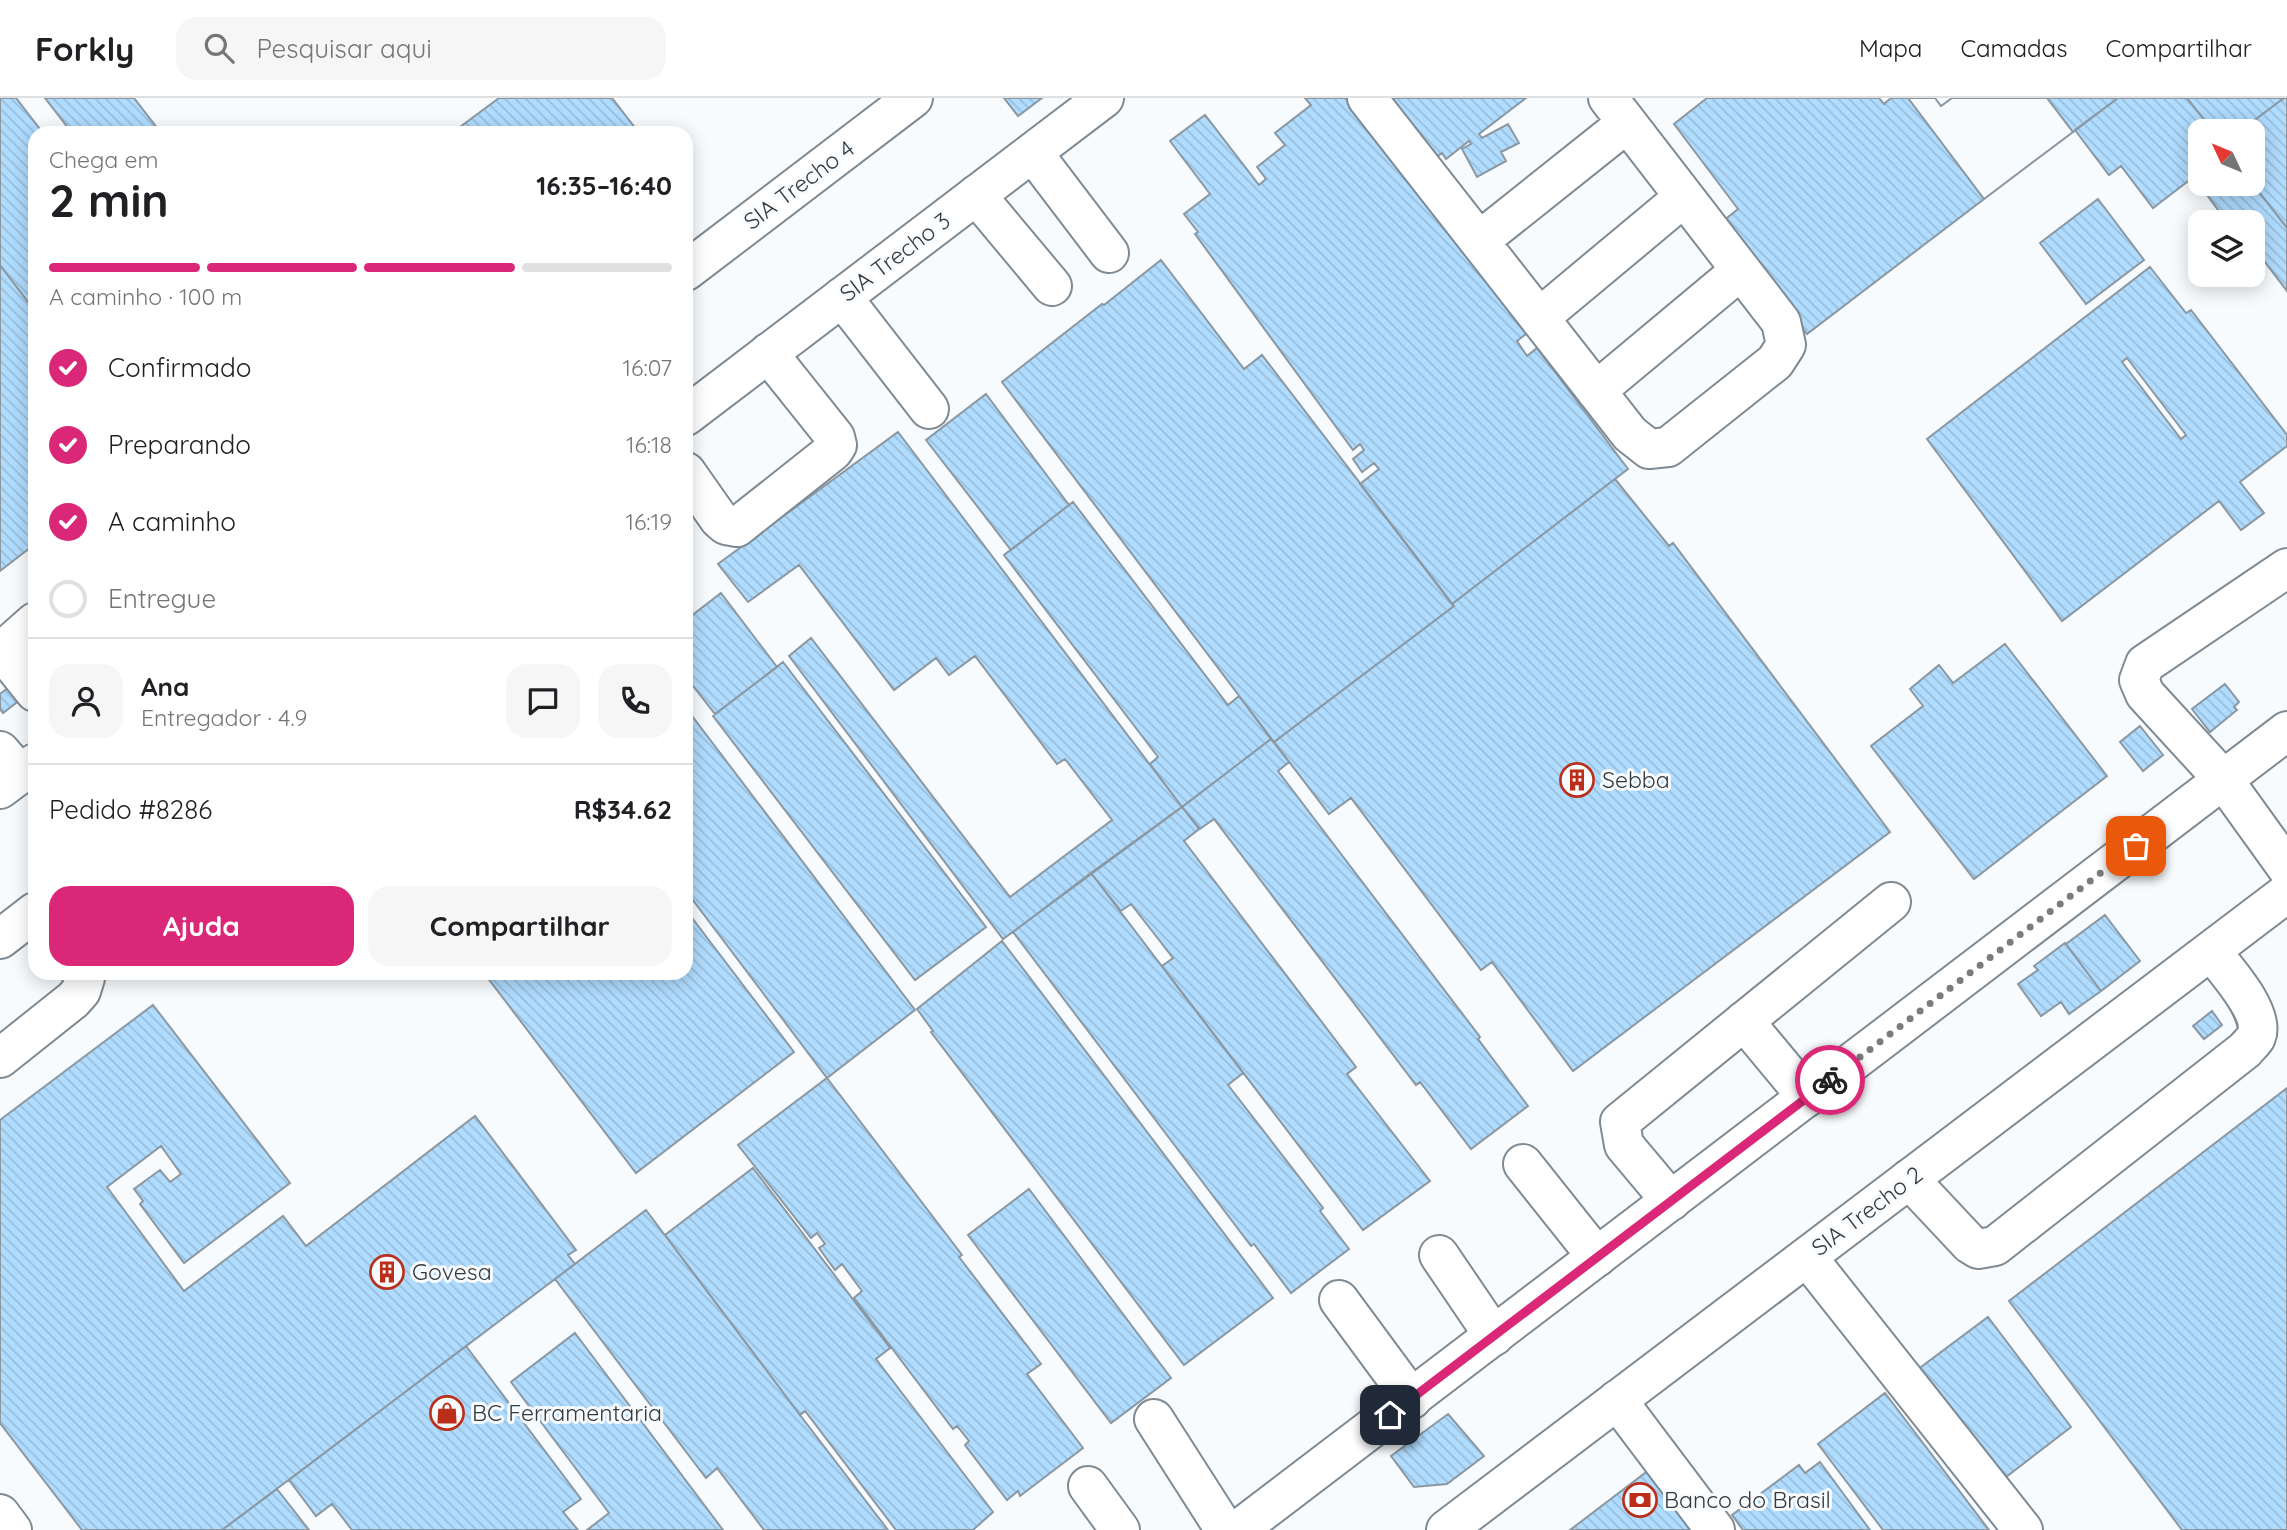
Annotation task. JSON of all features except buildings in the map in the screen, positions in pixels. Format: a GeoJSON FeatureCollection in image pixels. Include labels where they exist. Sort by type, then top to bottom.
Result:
{"type":"FeatureCollection","features":[{"type":"Feature","properties":{"kind":"main road","name":"SIA Trecho 4"},"geometry":{"type":"LineString","coordinates":[[693,266],[913,98]]}},
{"type":"Feature","properties":{"kind":"main road","name":"SIA Trecho 3"},"geometry":{"type":"LineString","coordinates":[[693,411],[1104,98]]}},
{"type":"Feature","properties":{"kind":"main road"},"geometry":{"type":"LineString","coordinates":[[1367,98],[1630,434],[1649,449],[1668,447],[1774,362],[1786,345],[1781,322],[1617,110],[1479,241]]}},
{"type":"Feature","properties":{"kind":"main road"},"geometry":{"type":"LineString","coordinates":[[1032,153],[1109,253]]}},
{"type":"Feature","properties":{"kind":"main road"},"geometry":{"type":"LineString","coordinates":[[976,195],[1052,286]]}},
{"type":"Feature","properties":{"kind":"main road"},"geometry":{"type":"LineString","coordinates":[[1539,318],[1684,197]]}},
{"type":"Feature","properties":{"kind":"main road"},"geometry":{"type":"LineString","coordinates":[[1596,391],[1741,270]]}},
{"type":"Feature","properties":{"kind":"main road"},"geometry":{"type":"LineString","coordinates":[[842,297],[929,409]]}},
{"type":"Feature","properties":{"kind":"main road"},"geometry":{"type":"LineString","coordinates":[[693,482],[719,519],[726,525],[737,527],[833,451],[836,445],[835,437],[768,353]]}},
{"type":"Feature","properties":{"kind":"main road"},"geometry":{"type":"LineString","coordinates":[[2287,568],[2145,664],[2139,680],[2145,694],[2196,753],[2223,779],[2287,867]]}},
{"type":"Feature","properties":{"kind":"main road"},"geometry":{"type":"LineString","coordinates":[[28,628],[1,652],[28,683]]}},
{"type":"Feature","properties":{"kind":"main road"},"geometry":{"type":"LineString","coordinates":[[1238,1530],[1283,1513],[1412,1399],[2287,731]]}},
{"type":"Feature","properties":{"kind":"main road","name":"SIA Trecho 2"},"geometry":{"type":"LineString","coordinates":[[1452,1528],[2287,893]]}},
{"type":"Feature","properties":{"kind":"main road"},"geometry":{"type":"LineString","coordinates":[[1671,1201],[1623,1145],[1620,1122],[1891,902]]}},
{"type":"Feature","properties":{"kind":"main road"},"geometry":{"type":"LineString","coordinates":[[0,939],[28,917]]}},
{"type":"Feature","properties":{"kind":"main road"},"geometry":{"type":"LineString","coordinates":[[1909,1179],[1970,1244],[1978,1249],[1995,1246],[2245,1050],[2256,1037],[2258,1019],[2211,951]]}},
{"type":"Feature","properties":{"kind":"main road"},"geometry":{"type":"LineString","coordinates":[[0,1058],[73,1000],[81,991],[84,980]]}},
{"type":"Feature","properties":{"kind":"main road"},"geometry":{"type":"LineString","coordinates":[[1744,1021],[1807,1097]]}},
{"type":"Feature","properties":{"kind":"main road"},"geometry":{"type":"LineString","coordinates":[[1522,1164],[1597,1257]]}},
{"type":"Feature","properties":{"kind":"main road"},"geometry":{"type":"LineString","coordinates":[[1440,1255],[1494,1336]]}},
{"type":"Feature","properties":{"kind":"main road"},"geometry":{"type":"LineString","coordinates":[[1807,1257],[2023,1530]]}},
{"type":"Feature","properties":{"kind":"main road"},"geometry":{"type":"LineString","coordinates":[[1339,1300],[1412,1399]]}},
{"type":"Feature","properties":{"kind":"main road"},"geometry":{"type":"LineString","coordinates":[[1617,1400],[1715,1530]]}},
{"type":"Feature","properties":{"kind":"main road"},"geometry":{"type":"LineString","coordinates":[[1154,1419],[1225,1530]]}},
{"type":"Feature","properties":{"kind":"main road"},"geometry":{"type":"LineString","coordinates":[[1088,1486],[1119,1530]]}},
{"type":"Feature","properties":{"kind":"main road"},"geometry":{"type":"LineString","coordinates":[[0,1514],[12,1530]]}},
{"type":"Feature","properties":{"kind":"way so far"},"geometry":{"type":"LineString","coordinates":[[1830,1080],[2136,846]]}},
{"type":"Feature","properties":{"kind":"place","name":"Sebba"},"geometry":{"type":"Point","coordinates":[1577,780]}},
{"type":"Feature","properties":{"kind":"place","name":"Govesa"},"geometry":{"type":"Point","coordinates":[387,1272]}},
{"type":"Feature","properties":{"kind":"place","name":"BC Ferramentaria"},"geometry":{"type":"Point","coordinates":[447,1413]}},
{"type":"Feature","properties":{"kind":"place","name":"Banco do Brasil"},"geometry":{"type":"Point","coordinates":[1640,1500]}},
{"type":"Feature","properties":{"kind":"route"},"geometry":{"type":"LineString","coordinates":[[1390,1415],[1830,1080]]}}]}
